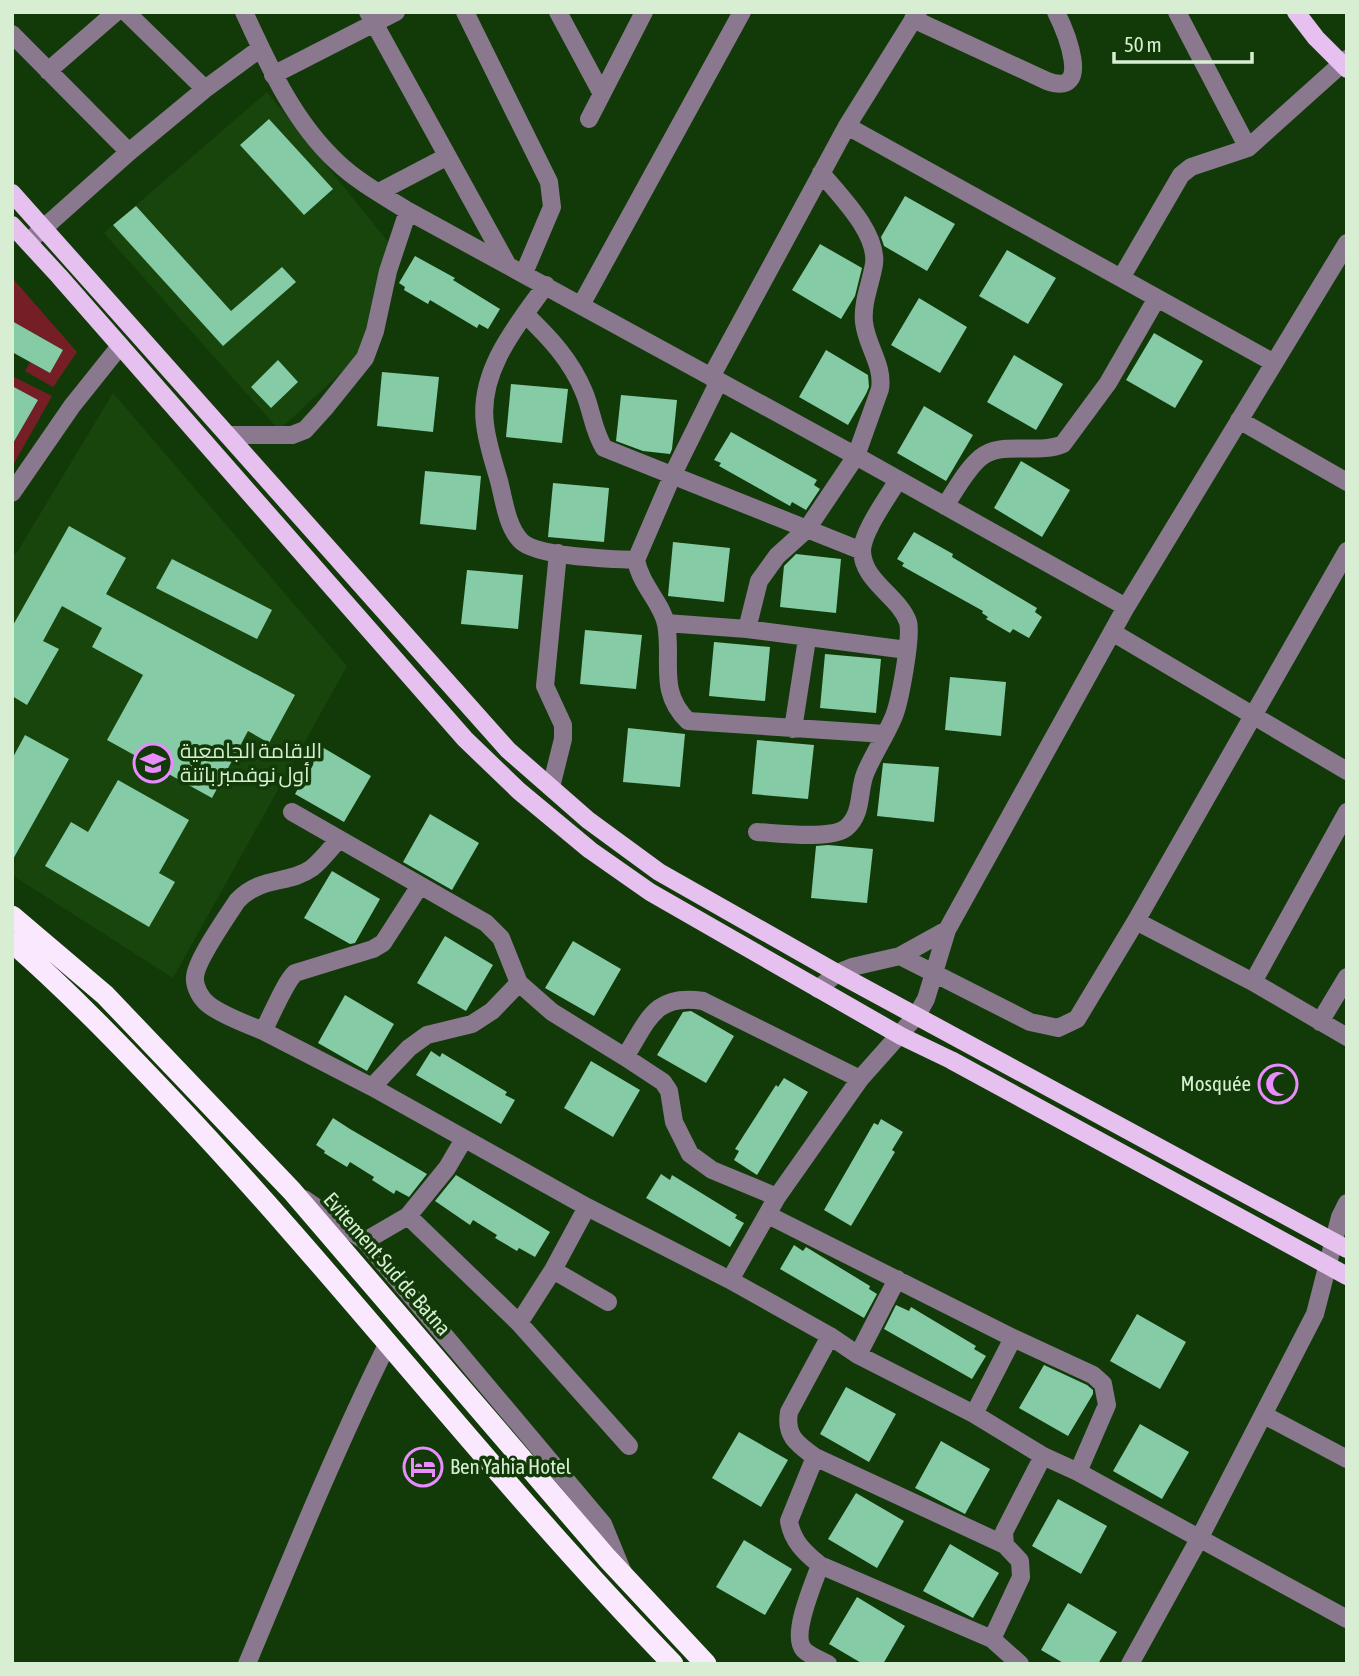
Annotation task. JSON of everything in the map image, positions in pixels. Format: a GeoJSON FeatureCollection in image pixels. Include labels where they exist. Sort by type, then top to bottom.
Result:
{"type":"FeatureCollection","features":[{"type":"Feature","properties":{"kind":"highway","name":"Evitement Sud de Batna"},"geometry":{"type":"LineString","coordinates":[[12,916],[105,995],[292,1191],[624,1577],[706,1664]]}},
{"type":"Feature","properties":{"kind":"highway"},"geometry":{"type":"LineString","coordinates":[[12,942],[88,1012],[271,1206],[567,1551],[673,1664]]}},
{"type":"Feature","properties":{"kind":"main road"},"geometry":{"type":"LineString","coordinates":[[1296,12],[1316,38],[1345,64]]}},
{"type":"Feature","properties":{"kind":"main road"},"geometry":{"type":"LineString","coordinates":[[12,193],[508,750],[589,820],[659,872],[836,973],[1341,1245]]}},
{"type":"Feature","properties":{"kind":"main road"},"geometry":{"type":"LineString","coordinates":[[12,225],[465,739],[519,791],[590,850],[650,892],[901,1036],[951,1060],[1347,1276]]}},
{"type":"Feature","properties":{"kind":"street"},"geometry":{"type":"LineString","coordinates":[[48,71],[116,12]]}},
{"type":"Feature","properties":{"kind":"street"},"geometry":{"type":"LineString","coordinates":[[126,12],[205,89]]}},
{"type":"Feature","properties":{"kind":"street"},"geometry":{"type":"LineString","coordinates":[[244,12],[286,100],[336,161],[379,192],[408,211],[1126,607]]}},
{"type":"Feature","properties":{"kind":"street"},"geometry":{"type":"LineString","coordinates":[[273,75],[371,18],[396,12]]}},
{"type":"Feature","properties":{"kind":"street"},"geometry":{"type":"LineString","coordinates":[[465,12],[549,182],[552,207],[524,273]]}},
{"type":"Feature","properties":{"kind":"street"},"geometry":{"type":"LineString","coordinates":[[558,12],[602,94]]}},
{"type":"Feature","properties":{"kind":"street"},"geometry":{"type":"LineString","coordinates":[[589,119],[644,12]]}},
{"type":"Feature","properties":{"kind":"street"},"geometry":{"type":"LineString","coordinates":[[581,305],[742,12]]}},
{"type":"Feature","properties":{"kind":"street"},"geometry":{"type":"LineString","coordinates":[[885,734],[688,721],[679,713],[673,702],[667,678],[666,623],[638,572],[636,560],[715,379],[821,173],[916,16],[1047,81],[1063,84],[1073,76],[1073,67],[1065,29],[1056,12]]}},
{"type":"Feature","properties":{"kind":"street"},"geometry":{"type":"LineString","coordinates":[[1177,12],[1248,148]]}},
{"type":"Feature","properties":{"kind":"street"},"geometry":{"type":"LineString","coordinates":[[371,18],[507,264]]}},
{"type":"Feature","properties":{"kind":"street"},"geometry":{"type":"LineString","coordinates":[[12,34],[129,152]]}},
{"type":"Feature","properties":{"kind":"street"},"geometry":{"type":"LineString","coordinates":[[28,242],[129,152],[205,89],[261,48]]}},
{"type":"Feature","properties":{"kind":"street"},"geometry":{"type":"LineString","coordinates":[[1121,278],[1181,175],[1191,167],[1248,148],[1345,64]]}},
{"type":"Feature","properties":{"kind":"street"},"geometry":{"type":"LineString","coordinates":[[847,126],[1274,363]]}},
{"type":"Feature","properties":{"kind":"street"},"geometry":{"type":"LineString","coordinates":[[379,192],[446,157]]}},
{"type":"Feature","properties":{"kind":"street"},"geometry":{"type":"LineString","coordinates":[[747,629],[759,581],[777,556],[807,528],[856,456],[880,389],[881,379],[864,325],[864,309],[875,261],[867,232],[821,173]]}},
{"type":"Feature","properties":{"kind":"street"},"geometry":{"type":"LineString","coordinates":[[228,435],[292,435],[305,430],[365,358],[375,331],[388,271],[408,211]]}},
{"type":"Feature","properties":{"kind":"street"},"geometry":{"type":"LineString","coordinates":[[730,1280],[777,1197],[860,1079],[917,1015],[926,999],[947,930],[1112,632],[1347,243]]}},
{"type":"Feature","properties":{"kind":"street"},"geometry":{"type":"LineString","coordinates":[[546,285],[524,314],[486,384],[485,424],[508,517],[521,541],[533,548],[636,560]]}},
{"type":"Feature","properties":{"kind":"street"},"geometry":{"type":"LineString","coordinates":[[945,506],[978,459],[987,452],[996,449],[1052,449],[1063,444],[1108,383],[1157,298]]}},
{"type":"Feature","properties":{"kind":"street"},"geometry":{"type":"LineString","coordinates":[[524,314],[541,329],[570,363],[585,393],[593,425],[604,448],[862,551]]}},
{"type":"Feature","properties":{"kind":"street"},"geometry":{"type":"LineString","coordinates":[[15,485],[70,409],[121,346]]}},
{"type":"Feature","properties":{"kind":"street"},"geometry":{"type":"LineString","coordinates":[[1239,421],[1347,482]]}},
{"type":"Feature","properties":{"kind":"street"},"geometry":{"type":"LineString","coordinates":[[757,832],[823,834],[844,830],[856,817],[864,777],[897,705],[910,632],[902,610],[877,584],[866,566],[862,551],[867,533],[898,480]]}},
{"type":"Feature","properties":{"kind":"street"},"geometry":{"type":"LineString","coordinates":[[900,956],[1030,1022],[1046,1027],[1065,1027],[1077,1018],[1136,921],[1347,551]]}},
{"type":"Feature","properties":{"kind":"street"},"geometry":{"type":"LineString","coordinates":[[551,787],[563,739],[563,725],[545,685],[558,553]]}},
{"type":"Feature","properties":{"kind":"street"},"geometry":{"type":"LineString","coordinates":[[666,623],[747,629],[807,639],[907,650]]}},
{"type":"Feature","properties":{"kind":"street"},"geometry":{"type":"LineString","coordinates":[[1112,632],[1347,771]]}},
{"type":"Feature","properties":{"kind":"street"},"geometry":{"type":"LineString","coordinates":[[793,729],[807,639]]}},
{"type":"Feature","properties":{"kind":"street"},"geometry":{"type":"LineString","coordinates":[[292,812],[419,887],[461,907],[494,930],[501,938],[519,984],[552,1012],[663,1082],[669,1091],[674,1122],[690,1154],[712,1170],[777,1197]]}},
{"type":"Feature","properties":{"kind":"street"},"geometry":{"type":"LineString","coordinates":[[1253,982],[1347,812]]}},
{"type":"Feature","properties":{"kind":"street"},"geometry":{"type":"LineString","coordinates":[[339,839],[313,867],[300,874],[256,885],[237,901],[197,966],[194,978],[197,990],[206,1003],[223,1014],[263,1031],[372,1087],[587,1207],[730,1280],[831,1336],[858,1355],[974,1414],[1043,1456],[1078,1472],[1347,1619]]}},
{"type":"Feature","properties":{"kind":"street"},"geometry":{"type":"LineString","coordinates":[[263,1031],[288,980],[295,973],[373,949],[383,943],[419,887]]}},
{"type":"Feature","properties":{"kind":"street"},"geometry":{"type":"LineString","coordinates":[[1136,921],[1253,982],[1347,1037]]}},
{"type":"Feature","properties":{"kind":"street"},"geometry":{"type":"LineString","coordinates":[[818,989],[836,973],[900,956],[947,930]]}},
{"type":"Feature","properties":{"kind":"street"},"geometry":{"type":"LineString","coordinates":[[1320,1022],[1347,977]]}},
{"type":"Feature","properties":{"kind":"street"},"geometry":{"type":"LineString","coordinates":[[372,1087],[409,1048],[427,1035],[472,1024],[492,1012],[519,984]]}},
{"type":"Feature","properties":{"kind":"street"},"geometry":{"type":"LineString","coordinates":[[625,1057],[657,1009],[674,999],[689,999],[703,1001],[860,1079]]}},
{"type":"Feature","properties":{"kind":"street"},"geometry":{"type":"LineString","coordinates":[[365,1241],[408,1216],[447,1168],[464,1139]]}},
{"type":"Feature","properties":{"kind":"street"},"geometry":{"type":"LineString","coordinates":[[292,1191],[365,1241],[603,1524],[624,1577]]}},
{"type":"Feature","properties":{"kind":"street"},"geometry":{"type":"LineString","coordinates":[[1131,1663],[1199,1539],[1315,1314],[1329,1267],[1341,1245],[1340,1217],[1347,1203]]}},
{"type":"Feature","properties":{"kind":"street"},"geometry":{"type":"LineString","coordinates":[[519,1323],[554,1270],[587,1207]]}},
{"type":"Feature","properties":{"kind":"street"},"geometry":{"type":"LineString","coordinates":[[768,1215],[1013,1338],[1093,1375],[1103,1384],[1107,1405],[1078,1472]]}},
{"type":"Feature","properties":{"kind":"street"},"geometry":{"type":"LineString","coordinates":[[408,1216],[519,1323],[629,1446]]}},
{"type":"Feature","properties":{"kind":"street"},"geometry":{"type":"LineString","coordinates":[[554,1270],[608,1302]]}},
{"type":"Feature","properties":{"kind":"street"},"geometry":{"type":"LineString","coordinates":[[858,1355],[897,1279]]}},
{"type":"Feature","properties":{"kind":"street"},"geometry":{"type":"LineString","coordinates":[[831,1336],[789,1412],[787,1424],[797,1444],[815,1457],[1005,1545],[1020,1561],[1021,1577],[992,1639]]}},
{"type":"Feature","properties":{"kind":"street"},"geometry":{"type":"LineString","coordinates":[[974,1414],[1013,1338]]}},
{"type":"Feature","properties":{"kind":"street"},"geometry":{"type":"LineString","coordinates":[[247,1664],[313,1505],[388,1343]]}},
{"type":"Feature","properties":{"kind":"street"},"geometry":{"type":"LineString","coordinates":[[1264,1415],[1347,1459]]}},
{"type":"Feature","properties":{"kind":"street"},"geometry":{"type":"LineString","coordinates":[[1005,1545],[1004,1532],[1043,1456]]}},
{"type":"Feature","properties":{"kind":"street"},"geometry":{"type":"LineString","coordinates":[[815,1457],[789,1521],[790,1530],[802,1550],[820,1565],[992,1639],[1020,1664]]}},
{"type":"Feature","properties":{"kind":"street"},"geometry":{"type":"LineString","coordinates":[[820,1565],[798,1630],[804,1650],[828,1664]]}},
{"type":"Feature","properties":{"kind":"shaded area"},"geometry":{"type":"Polygon","coordinates":[[[267,92],[393,248],[358,357],[279,430],[104,233],[267,92]]]}},
{"type":"Feature","properties":{"kind":"shaded area"},"geometry":{"type":"Polygon","coordinates":[[[14,280],[77,352],[53,387],[25,371],[30,362],[50,373],[63,350],[12,321],[14,280]]]}},
{"type":"Feature","properties":{"kind":"shaded area"},"geometry":{"type":"Polygon","coordinates":[[[12,376],[52,396],[12,467],[12,445],[38,400],[12,392],[12,376]]]}},
{"type":"Feature","properties":{"kind":"shaded area","name":"الإقامة الجامعية أول نوفمبر باتنة"},"geometry":{"type":"Polygon","coordinates":[[[113,393],[347,666],[173,978],[12,875],[16,861],[12,859],[12,552],[16,554],[113,393]]]}},
{"type":"Feature","properties":{"kind":"building"},"geometry":{"type":"Polygon","coordinates":[[[269,119],[333,189],[304,215],[240,145],[269,119]]]}},
{"type":"Feature","properties":{"kind":"building"},"geometry":{"type":"Polygon","coordinates":[[[905,196],[955,224],[927,271],[884,246],[881,237],[905,196]]]}},
{"type":"Feature","properties":{"kind":"building"},"geometry":{"type":"Polygon","coordinates":[[[136,206],[231,311],[282,267],[296,282],[223,346],[113,225],[136,206]]]}},
{"type":"Feature","properties":{"kind":"building"},"geometry":{"type":"Polygon","coordinates":[[[820,244],[862,268],[855,296],[841,319],[792,290],[820,244]]]}},
{"type":"Feature","properties":{"kind":"building"},"geometry":{"type":"Polygon","coordinates":[[[1007,250],[1056,278],[1028,324],[979,296],[1007,250]]]}},
{"type":"Feature","properties":{"kind":"building"},"geometry":{"type":"Polygon","coordinates":[[[415,256],[455,278],[453,280],[500,309],[488,329],[479,324],[477,328],[430,300],[428,304],[404,290],[405,287],[399,283],[415,256]]]}},
{"type":"Feature","properties":{"kind":"building"},"geometry":{"type":"Polygon","coordinates":[[[919,298],[967,327],[940,373],[891,345],[919,298]]]}},
{"type":"Feature","properties":{"kind":"building"},"geometry":{"type":"Polygon","coordinates":[[[12,321],[63,350],[50,373],[12,352],[12,321]]]}},
{"type":"Feature","properties":{"kind":"building"},"geometry":{"type":"Polygon","coordinates":[[[1154,333],[1203,361],[1175,408],[1126,380],[1154,333]]]}},
{"type":"Feature","properties":{"kind":"building"},"geometry":{"type":"Polygon","coordinates":[[[826,350],[868,375],[869,387],[848,425],[799,397],[826,350]]]}},
{"type":"Feature","properties":{"kind":"building"},"geometry":{"type":"Polygon","coordinates":[[[1014,355],[1063,384],[1036,430],[987,402],[1014,355]]]}},
{"type":"Feature","properties":{"kind":"building"},"geometry":{"type":"Polygon","coordinates":[[[278,360],[298,382],[271,408],[251,387],[278,360]]]}},
{"type":"Feature","properties":{"kind":"building"},"geometry":{"type":"Polygon","coordinates":[[[382,372],[439,377],[433,432],[377,426],[382,372]]]}},
{"type":"Feature","properties":{"kind":"building"},"geometry":{"type":"Polygon","coordinates":[[[511,384],[568,389],[562,443],[506,437],[511,384]]]}},
{"type":"Feature","properties":{"kind":"building"},"geometry":{"type":"Polygon","coordinates":[[[12,386],[38,400],[12,445],[12,386]]]}},
{"type":"Feature","properties":{"kind":"building"},"geometry":{"type":"Polygon","coordinates":[[[621,395],[677,400],[670,454],[643,451],[616,441],[621,395]]]}},
{"type":"Feature","properties":{"kind":"building"},"geometry":{"type":"Polygon","coordinates":[[[924,406],[973,435],[946,481],[897,453],[924,406]]]}},
{"type":"Feature","properties":{"kind":"building"},"geometry":{"type":"Polygon","coordinates":[[[731,432],[817,480],[814,485],[820,489],[806,510],[792,502],[790,506],[719,466],[721,463],[714,460],[731,432]]]}},
{"type":"Feature","properties":{"kind":"building"},"geometry":{"type":"Polygon","coordinates":[[[1021,461],[1070,490],[1042,537],[994,508],[1021,461]]]}},
{"type":"Feature","properties":{"kind":"building"},"geometry":{"type":"Polygon","coordinates":[[[425,471],[481,476],[476,530],[420,524],[425,471]]]}},
{"type":"Feature","properties":{"kind":"building"},"geometry":{"type":"Polygon","coordinates":[[[553,483],[609,488],[604,542],[548,537],[553,483]]]}},
{"type":"Feature","properties":{"kind":"building"},"geometry":{"type":"Polygon","coordinates":[[[69,526],[126,558],[106,594],[295,695],[269,743],[248,731],[212,798],[107,740],[143,675],[92,647],[102,628],[62,606],[43,641],[59,649],[27,705],[12,696],[12,627],[69,526]]]}},
{"type":"Feature","properties":{"kind":"building"},"geometry":{"type":"Polygon","coordinates":[[[914,532],[1037,608],[1035,612],[1042,617],[1029,638],[1013,629],[1010,633],[986,619],[988,617],[983,611],[902,566],[904,563],[897,559],[914,532]]]}},
{"type":"Feature","properties":{"kind":"building"},"geometry":{"type":"Polygon","coordinates":[[[673,542],[730,548],[724,602],[668,596],[673,542]]]}},
{"type":"Feature","properties":{"kind":"building"},"geometry":{"type":"Polygon","coordinates":[[[796,554],[841,559],[836,613],[780,607],[784,566],[796,554]]]}},
{"type":"Feature","properties":{"kind":"building"},"geometry":{"type":"Polygon","coordinates":[[[172,559],[272,610],[257,639],[156,588],[172,559]]]}},
{"type":"Feature","properties":{"kind":"building"},"geometry":{"type":"Polygon","coordinates":[[[467,570],[523,575],[518,629],[461,624],[467,570]]]}},
{"type":"Feature","properties":{"kind":"building"},"geometry":{"type":"Polygon","coordinates":[[[585,630],[642,635],[636,689],[580,684],[585,630]]]}},
{"type":"Feature","properties":{"kind":"building"},"geometry":{"type":"Polygon","coordinates":[[[714,642],[770,647],[765,701],[709,696],[714,642]]]}},
{"type":"Feature","properties":{"kind":"building"},"geometry":{"type":"Polygon","coordinates":[[[825,654],[881,659],[876,713],[820,708],[825,654]]]}},
{"type":"Feature","properties":{"kind":"building"},"geometry":{"type":"Polygon","coordinates":[[[950,677],[1006,682],[1001,736],[945,730],[950,677]]]}},
{"type":"Feature","properties":{"kind":"building"},"geometry":{"type":"Polygon","coordinates":[[[628,728],[685,734],[680,787],[623,782],[628,728]]]}},
{"type":"Feature","properties":{"kind":"building"},"geometry":{"type":"Polygon","coordinates":[[[25,735],[69,759],[12,861],[12,759],[25,735]]]}},
{"type":"Feature","properties":{"kind":"building"},"geometry":{"type":"Polygon","coordinates":[[[757,740],[814,745],[808,799],[752,794],[757,740]]]}},
{"type":"Feature","properties":{"kind":"building"},"geometry":{"type":"Polygon","coordinates":[[[322,747],[371,776],[344,822],[295,794],[322,747]]]}},
{"type":"Feature","properties":{"kind":"building"},"geometry":{"type":"Polygon","coordinates":[[[883,763],[939,767],[934,822],[877,816],[883,763]]]}},
{"type":"Feature","properties":{"kind":"building"},"geometry":{"type":"Polygon","coordinates":[[[118,780],[189,820],[159,873],[175,882],[149,927],[45,866],[71,822],[88,832],[118,780]]]}},
{"type":"Feature","properties":{"kind":"building"},"geometry":{"type":"Polygon","coordinates":[[[430,814],[479,843],[452,890],[403,862],[430,814]]]}},
{"type":"Feature","properties":{"kind":"building"},"geometry":{"type":"Polygon","coordinates":[[[816,846],[873,849],[867,903],[811,898],[816,846]]]}},
{"type":"Feature","properties":{"kind":"building"},"geometry":{"type":"Polygon","coordinates":[[[332,871],[380,899],[355,943],[350,944],[304,918],[332,871]]]}},
{"type":"Feature","properties":{"kind":"building"},"geometry":{"type":"Polygon","coordinates":[[[445,936],[493,965],[466,1011],[417,983],[445,936]]]}},
{"type":"Feature","properties":{"kind":"building"},"geometry":{"type":"Polygon","coordinates":[[[573,941],[621,969],[594,1016],[545,988],[573,941]]]}},
{"type":"Feature","properties":{"kind":"building"},"geometry":{"type":"Polygon","coordinates":[[[345,995],[394,1024],[367,1071],[318,1043],[345,995]]]}},
{"type":"Feature","properties":{"kind":"building"},"geometry":{"type":"Polygon","coordinates":[[[691,1011],[734,1036],[706,1083],[657,1055],[683,1012],[691,1011]]]}},
{"type":"Feature","properties":{"kind":"building"},"geometry":{"type":"Polygon","coordinates":[[[431,1051],[440,1057],[442,1053],[507,1092],[505,1095],[515,1100],[501,1124],[416,1075],[431,1051]]]}},
{"type":"Feature","properties":{"kind":"building"},"geometry":{"type":"Polygon","coordinates":[[[591,1061],[640,1090],[613,1137],[564,1108],[591,1061]]]}},
{"type":"Feature","properties":{"kind":"building"},"geometry":{"type":"Polygon","coordinates":[[[784,1078],[808,1092],[757,1175],[734,1160],[739,1151],[735,1149],[776,1085],[778,1087],[784,1078]]]}},
{"type":"Feature","properties":{"kind":"building"},"geometry":{"type":"Polygon","coordinates":[[[333,1118],[427,1174],[409,1197],[396,1190],[394,1194],[372,1180],[374,1177],[350,1162],[347,1167],[316,1145],[333,1118]]]}},
{"type":"Feature","properties":{"kind":"building"},"geometry":{"type":"Polygon","coordinates":[[[881,1119],[903,1132],[892,1150],[895,1152],[851,1226],[824,1210],[874,1123],[878,1125],[881,1119]]]}},
{"type":"Feature","properties":{"kind":"building"},"geometry":{"type":"Polygon","coordinates":[[[661,1174],[670,1180],[672,1175],[737,1215],[735,1218],[744,1223],[730,1247],[646,1198],[661,1174]]]}},
{"type":"Feature","properties":{"kind":"building"},"geometry":{"type":"Polygon","coordinates":[[[456,1175],[550,1232],[535,1257],[519,1248],[517,1251],[495,1238],[497,1235],[473,1220],[470,1225],[435,1201],[456,1175]]]}},
{"type":"Feature","properties":{"kind":"building"},"geometry":{"type":"Polygon","coordinates":[[[794,1245],[803,1251],[806,1247],[870,1286],[869,1289],[877,1294],[864,1318],[780,1269],[794,1245]]]}},
{"type":"Feature","properties":{"kind":"building"},"geometry":{"type":"Polygon","coordinates":[[[896,1305],[909,1311],[911,1307],[976,1346],[974,1349],[986,1356],[972,1379],[884,1329],[896,1305]]]}},
{"type":"Feature","properties":{"kind":"building"},"geometry":{"type":"Polygon","coordinates":[[[1137,1314],[1186,1342],[1160,1389],[1110,1361],[1137,1314]]]}},
{"type":"Feature","properties":{"kind":"building"},"geometry":{"type":"Polygon","coordinates":[[[1044,1365],[1093,1390],[1068,1436],[1019,1408],[1044,1365]]]}},
{"type":"Feature","properties":{"kind":"building"},"geometry":{"type":"Polygon","coordinates":[[[846,1387],[896,1414],[869,1462],[820,1434],[846,1387]]]}},
{"type":"Feature","properties":{"kind":"building"},"geometry":{"type":"Polygon","coordinates":[[[1140,1424],[1189,1452],[1162,1499],[1113,1471],[1140,1424]]]}},
{"type":"Feature","properties":{"kind":"building"},"geometry":{"type":"Polygon","coordinates":[[[739,1432],[788,1460],[761,1507],[712,1478],[739,1432]]]}},
{"type":"Feature","properties":{"kind":"building"},"geometry":{"type":"Polygon","coordinates":[[[941,1441],[990,1469],[965,1514],[915,1488],[941,1441]]]}},
{"type":"Feature","properties":{"kind":"building"},"geometry":{"type":"Polygon","coordinates":[[[856,1493],[904,1521],[877,1568],[828,1539],[856,1493]]]}},
{"type":"Feature","properties":{"kind":"building"},"geometry":{"type":"Polygon","coordinates":[[[1058,1499],[1107,1526],[1081,1574],[1032,1546],[1058,1499]]]}},
{"type":"Feature","properties":{"kind":"building"},"geometry":{"type":"Polygon","coordinates":[[[744,1540],[792,1569],[765,1615],[716,1587],[744,1540]]]}},
{"type":"Feature","properties":{"kind":"building"},"geometry":{"type":"Polygon","coordinates":[[[950,1544],[999,1573],[973,1618],[923,1591],[950,1544]]]}},
{"type":"Feature","properties":{"kind":"building"},"geometry":{"type":"Polygon","coordinates":[[[857,1597],[905,1626],[883,1664],[863,1664],[829,1644],[857,1597]]]}},
{"type":"Feature","properties":{"kind":"building"},"geometry":{"type":"Polygon","coordinates":[[[1068,1603],[1117,1632],[1098,1664],[1065,1664],[1041,1650],[1068,1603]]]}},
{"type":"Feature","properties":{"kind":"place","name":"الإقامة الجامعية أول نوفمبر باتنة"},"geometry":{"type":"Point","coordinates":[153,763]}},
{"type":"Feature","properties":{"kind":"place","name":"Mosquée"},"geometry":{"type":"Point","coordinates":[1278,1084]}},
{"type":"Feature","properties":{"kind":"place","name":"Ben Yahia Hotel"},"geometry":{"type":"Point","coordinates":[423,1467]}}]}
